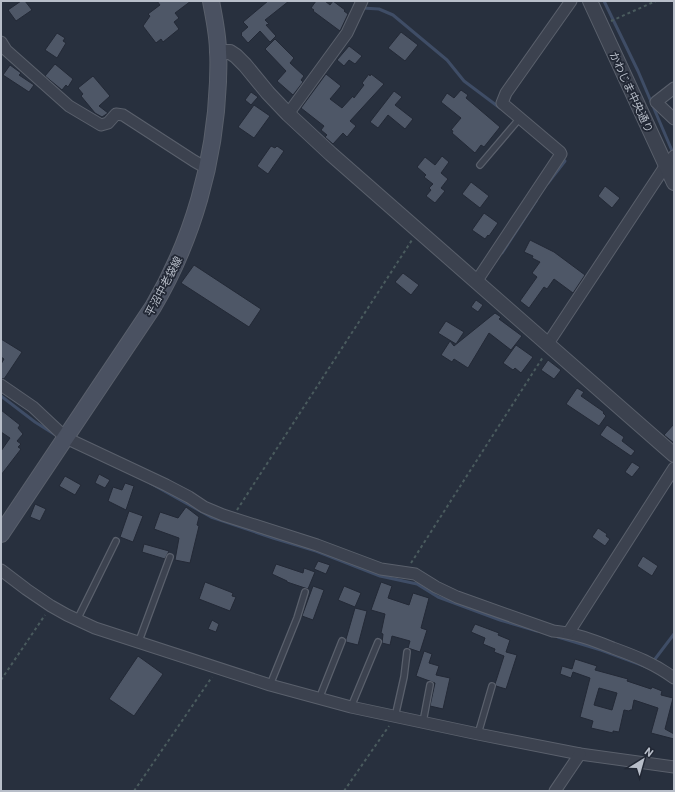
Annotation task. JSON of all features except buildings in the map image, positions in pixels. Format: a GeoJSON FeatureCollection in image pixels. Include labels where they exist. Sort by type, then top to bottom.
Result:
{"type":"FeatureCollection","features":[{"type":"Feature","properties":{"kind":"main road","name":"平沼中老袋線"},"geometry":{"type":"LineString","coordinates":[[1,534],[130,343],[164,289],[187,238],[208,169],[214,136],[218,52],[211,1]]}},
{"type":"Feature","properties":{"kind":"street"},"geometry":{"type":"LineString","coordinates":[[288,114],[347,33],[362,1]]}},
{"type":"Feature","properties":{"kind":"street"},"geometry":{"type":"LineString","coordinates":[[476,282],[561,154],[502,103],[506,93],[571,1]]}},
{"type":"Feature","properties":{"kind":"street","name":"かわじま中央通り"},"geometry":{"type":"LineString","coordinates":[[590,1],[601,26],[671,159],[674,183]]}},
{"type":"Feature","properties":{"kind":"street"},"geometry":{"type":"LineString","coordinates":[[1,42],[6,50],[69,106],[101,125],[108,123],[116,114],[123,115],[208,169]]}},
{"type":"Feature","properties":{"kind":"street"},"geometry":{"type":"LineString","coordinates":[[218,52],[230,52],[236,56],[245,64],[288,114],[548,346],[674,455]]}},
{"type":"Feature","properties":{"kind":"street"},"geometry":{"type":"LineString","coordinates":[[674,88],[656,102],[674,119]]}},
{"type":"Feature","properties":{"kind":"street"},"geometry":{"type":"LineString","coordinates":[[548,346],[671,159]]}},
{"type":"Feature","properties":{"kind":"street"},"geometry":{"type":"LineString","coordinates":[[1,385],[33,407],[66,438],[166,485],[204,507],[231,519],[317,545],[381,569],[415,574],[457,598],[554,631],[569,632],[646,660],[674,678]]}},
{"type":"Feature","properties":{"kind":"street"},"geometry":{"type":"LineString","coordinates":[[569,632],[674,468]]}},
{"type":"Feature","properties":{"kind":"street"},"geometry":{"type":"LineString","coordinates":[[1,570],[51,606],[95,628],[319,699],[395,717],[580,754],[674,767]]}},
{"type":"Feature","properties":{"kind":"street"},"geometry":{"type":"LineString","coordinates":[[555,791],[580,754]]}},
{"type":"Feature","properties":{"kind":"lane"},"geometry":{"type":"LineString","coordinates":[[480,165],[520,118]]}},
{"type":"Feature","properties":{"kind":"lane"},"geometry":{"type":"LineString","coordinates":[[77,620],[116,541]]}},
{"type":"Feature","properties":{"kind":"lane"},"geometry":{"type":"LineString","coordinates":[[139,641],[170,557]]}},
{"type":"Feature","properties":{"kind":"lane"},"geometry":{"type":"LineString","coordinates":[[270,684],[305,592]]}},
{"type":"Feature","properties":{"kind":"lane"},"geometry":{"type":"LineString","coordinates":[[319,699],[342,641]]}},
{"type":"Feature","properties":{"kind":"lane"},"geometry":{"type":"LineString","coordinates":[[351,707],[378,642]]}},
{"type":"Feature","properties":{"kind":"lane"},"geometry":{"type":"LineString","coordinates":[[395,717],[404,677],[407,652]]}},
{"type":"Feature","properties":{"kind":"lane"},"geometry":{"type":"LineString","coordinates":[[423,722],[430,685]]}},
{"type":"Feature","properties":{"kind":"lane"},"geometry":{"type":"LineString","coordinates":[[478,734],[492,686]]}},
{"type":"Feature","properties":{"kind":"path"},"geometry":{"type":"LineString","coordinates":[[601,26],[656,1]]}},
{"type":"Feature","properties":{"kind":"path"},"geometry":{"type":"LineString","coordinates":[[231,519],[418,231]]}},
{"type":"Feature","properties":{"kind":"path"},"geometry":{"type":"LineString","coordinates":[[405,573],[548,346]]}},
{"type":"Feature","properties":{"kind":"path"},"geometry":{"type":"LineString","coordinates":[[1,680],[51,606]]}},
{"type":"Feature","properties":{"kind":"path"},"geometry":{"type":"LineString","coordinates":[[134,791],[218,668]]}},
{"type":"Feature","properties":{"kind":"path"},"geometry":{"type":"LineString","coordinates":[[344,791],[395,717]]}},
{"type":"Feature","properties":{"kind":"waterway"},"geometry":{"type":"LineString","coordinates":[[604,1],[638,71],[673,153]]}},
{"type":"Feature","properties":{"kind":"waterway"},"geometry":{"type":"LineString","coordinates":[[362,8],[379,9],[393,15],[447,60],[464,81],[500,108]]}},
{"type":"Feature","properties":{"kind":"waterway"},"geometry":{"type":"LineString","coordinates":[[548,183],[565,161],[562,158]]}},
{"type":"Feature","properties":{"kind":"waterway"},"geometry":{"type":"LineString","coordinates":[[502,253],[536,201]]}},
{"type":"Feature","properties":{"kind":"waterway"},"geometry":{"type":"LineString","coordinates":[[1,396],[35,422],[54,434]]}},
{"type":"Feature","properties":{"kind":"waterway"},"geometry":{"type":"LineString","coordinates":[[150,483],[211,517],[316,551],[380,576],[417,584],[438,597],[500,620],[537,631]]}},
{"type":"Feature","properties":{"kind":"waterway"},"geometry":{"type":"LineString","coordinates":[[652,663],[674,634]]}},
{"type":"Feature","properties":{"kind":"waterway"},"geometry":{"type":"LineString","coordinates":[[558,637],[601,650],[647,667]]}}]}
